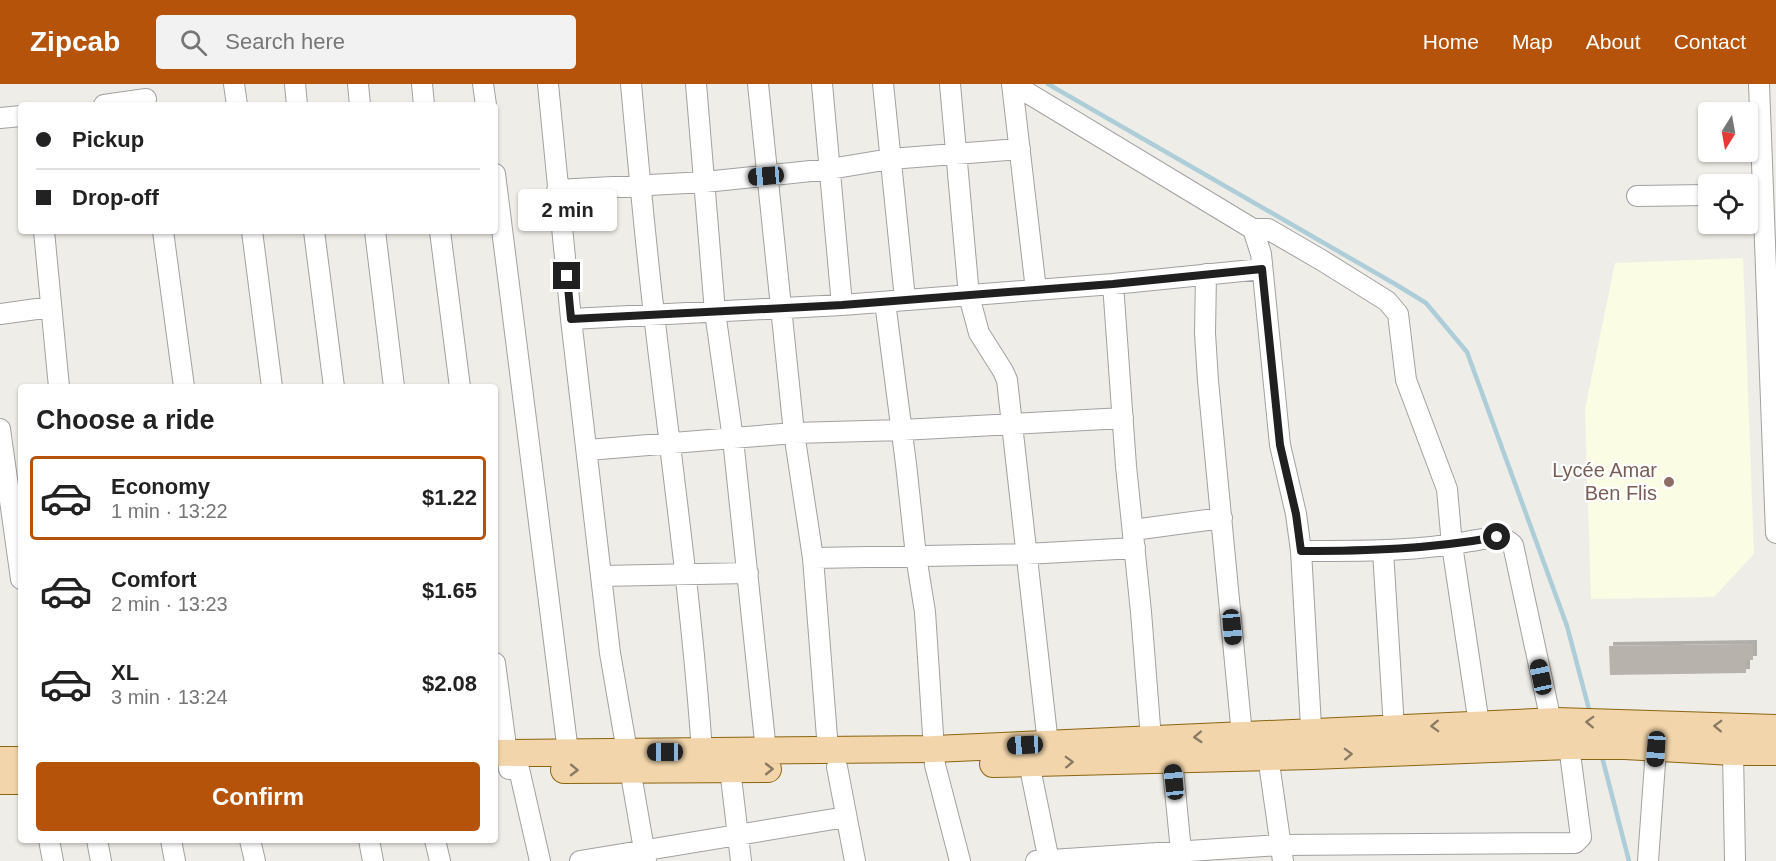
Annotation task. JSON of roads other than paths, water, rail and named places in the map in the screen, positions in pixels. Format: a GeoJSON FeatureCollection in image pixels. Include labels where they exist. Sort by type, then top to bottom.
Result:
{"type":"FeatureCollection","features":[{"type":"Feature","properties":{"kind":"main road"},"geometry":{"type":"LineString","coordinates":[[505,763],[568,752],[629,761],[730,769],[832,759],[934,757],[1029,763],[1269,756],[1312,744],[1394,728],[1554,721],[1625,735],[1656,749],[1776,752]]}},
{"type":"Feature","properties":{"kind":"main road"},"geometry":{"type":"LineString","coordinates":[[934,757],[1048,744],[1242,735],[1312,744],[1574,746],[1625,735],[1776,728]]}},
{"type":"Feature","properties":{"kind":"main road"},"geometry":{"type":"LineString","coordinates":[[505,763],[629,761],[702,752],[766,751],[832,759]]}},
{"type":"Feature","properties":{"kind":"main road"},"geometry":{"type":"LineString","coordinates":[[0,760],[18,760]]}},
{"type":"Feature","properties":{"kind":"main road"},"geometry":{"type":"LineString","coordinates":[[0,781],[18,781]]}},
{"type":"Feature","properties":{"kind":"street"},"geometry":{"type":"LineString","coordinates":[[234,84],[237,102]]}},
{"type":"Feature","properties":{"kind":"street"},"geometry":{"type":"LineString","coordinates":[[295,84],[297,102]]}},
{"type":"Feature","properties":{"kind":"street"},"geometry":{"type":"LineString","coordinates":[[358,84],[360,102]]}},
{"type":"Feature","properties":{"kind":"street"},"geometry":{"type":"LineString","coordinates":[[422,84],[424,102]]}},
{"type":"Feature","properties":{"kind":"street"},"geometry":{"type":"LineString","coordinates":[[483,84],[486,102]]}},
{"type":"Feature","properties":{"kind":"street"},"geometry":{"type":"LineString","coordinates":[[548,84],[571,319],[610,652],[645,856]]}},
{"type":"Feature","properties":{"kind":"street"},"geometry":{"type":"LineString","coordinates":[[632,84],[654,316],[696,655],[702,752]]}},
{"type":"Feature","properties":{"kind":"street"},"geometry":{"type":"LineString","coordinates":[[696,84],[715,312],[733,439],[766,751]]}},
{"type":"Feature","properties":{"kind":"street"},"geometry":{"type":"LineString","coordinates":[[758,84],[794,433],[813,558],[832,759],[855,861]]}},
{"type":"Feature","properties":{"kind":"street"},"geometry":{"type":"LineString","coordinates":[[822,84],[842,305]]}},
{"type":"Feature","properties":{"kind":"street"},"geometry":{"type":"LineString","coordinates":[[883,84],[905,299]]}},
{"type":"Feature","properties":{"kind":"street"},"geometry":{"type":"LineString","coordinates":[[950,84],[969,296],[979,333],[1007,380],[1048,744]]}},
{"type":"Feature","properties":{"kind":"street"},"geometry":{"type":"LineString","coordinates":[[1013,84],[1036,290]]}},
{"type":"Feature","properties":{"kind":"street"},"geometry":{"type":"LineString","coordinates":[[1013,84],[1253,229],[1268,229],[1305,251],[1387,301],[1398,314],[1406,380],[1447,489],[1452,545],[1479,724]]}},
{"type":"Feature","properties":{"kind":"street"},"geometry":{"type":"LineString","coordinates":[[1759,84],[1776,532]]}},
{"type":"Feature","properties":{"kind":"street"},"geometry":{"type":"LineString","coordinates":[[118,102],[146,96]]}},
{"type":"Feature","properties":{"kind":"street"},"geometry":{"type":"LineString","coordinates":[[0,118],[18,116]]}},
{"type":"Feature","properties":{"kind":"street"},"geometry":{"type":"LineString","coordinates":[[557,190],[705,182],[830,169],[890,159],[1020,149]]}},
{"type":"Feature","properties":{"kind":"street"},"geometry":{"type":"LineString","coordinates":[[1637,196],[1698,195]]}},
{"type":"Feature","properties":{"kind":"street"},"geometry":{"type":"LineString","coordinates":[[498,198],[568,752]]}},
{"type":"Feature","properties":{"kind":"street"},"geometry":{"type":"LineString","coordinates":[[1253,229],[1258,241],[1262,269],[1280,445],[1296,514],[1301,551],[1312,744]]}},
{"type":"Feature","properties":{"kind":"street"},"geometry":{"type":"LineString","coordinates":[[44,234],[59,384]]}},
{"type":"Feature","properties":{"kind":"street"},"geometry":{"type":"LineString","coordinates":[[163,234],[184,384]]}},
{"type":"Feature","properties":{"kind":"street"},"geometry":{"type":"LineString","coordinates":[[252,234],[272,384]]}},
{"type":"Feature","properties":{"kind":"street"},"geometry":{"type":"LineString","coordinates":[[314,234],[334,384]]}},
{"type":"Feature","properties":{"kind":"street"},"geometry":{"type":"LineString","coordinates":[[375,234],[394,384]]}},
{"type":"Feature","properties":{"kind":"street"},"geometry":{"type":"LineString","coordinates":[[440,234],[460,384]]}},
{"type":"Feature","properties":{"kind":"street"},"geometry":{"type":"LineString","coordinates":[[571,319],[781,309],[969,296],[1262,269]]}},
{"type":"Feature","properties":{"kind":"street"},"geometry":{"type":"LineString","coordinates":[[1206,274],[1206,342],[1242,735]]}},
{"type":"Feature","properties":{"kind":"street"},"geometry":{"type":"LineString","coordinates":[[1113,284],[1151,739]]}},
{"type":"Feature","properties":{"kind":"street"},"geometry":{"type":"LineString","coordinates":[[885,302],[925,612],[934,757],[960,861]]}},
{"type":"Feature","properties":{"kind":"street"},"geometry":{"type":"LineString","coordinates":[[0,314],[51,308]]}},
{"type":"Feature","properties":{"kind":"street"},"geometry":{"type":"LineString","coordinates":[[588,450],[794,433],[1012,425],[1123,418]]}},
{"type":"Feature","properties":{"kind":"street"},"geometry":{"type":"LineString","coordinates":[[0,429],[6,514],[18,566]]}},
{"type":"Feature","properties":{"kind":"street"},"geometry":{"type":"LineString","coordinates":[[813,558],[1026,554],[1134,539],[1222,518]]}},
{"type":"Feature","properties":{"kind":"street"},"geometry":{"type":"LineString","coordinates":[[1301,551],[1383,551],[1452,545],[1497,537],[1508,539],[1514,545],[1554,721]]}},
{"type":"Feature","properties":{"kind":"street"},"geometry":{"type":"LineString","coordinates":[[1383,551],[1394,728]]}},
{"type":"Feature","properties":{"kind":"street"},"geometry":{"type":"LineString","coordinates":[[602,576],[748,573]]}},
{"type":"Feature","properties":{"kind":"street"},"geometry":{"type":"LineString","coordinates":[[498,693],[505,763],[540,861]]}},
{"type":"Feature","properties":{"kind":"street"},"geometry":{"type":"LineString","coordinates":[[1029,763],[1044,860],[1181,851],[1390,853],[1575,843],[1581,837],[1574,746]]}},
{"type":"Feature","properties":{"kind":"street"},"geometry":{"type":"LineString","coordinates":[[1648,861],[1656,749]]}},
{"type":"Feature","properties":{"kind":"street"},"geometry":{"type":"LineString","coordinates":[[1733,752],[1735,861]]}},
{"type":"Feature","properties":{"kind":"street"},"geometry":{"type":"LineString","coordinates":[[1269,756],[1282,853]]}},
{"type":"Feature","properties":{"kind":"street"},"geometry":{"type":"LineString","coordinates":[[1172,759],[1181,851]]}},
{"type":"Feature","properties":{"kind":"street"},"geometry":{"type":"LineString","coordinates":[[730,769],[741,861]]}},
{"type":"Feature","properties":{"kind":"street"},"geometry":{"type":"LineString","coordinates":[[580,861],[645,856],[738,836],[846,817]]}},
{"type":"Feature","properties":{"kind":"street"},"geometry":{"type":"LineString","coordinates":[[50,843],[53,861]]}},
{"type":"Feature","properties":{"kind":"street"},"geometry":{"type":"LineString","coordinates":[[98,843],[101,861]]}},
{"type":"Feature","properties":{"kind":"street"},"geometry":{"type":"LineString","coordinates":[[172,843],[175,861]]}},
{"type":"Feature","properties":{"kind":"street"},"geometry":{"type":"LineString","coordinates":[[251,843],[255,861]]}},
{"type":"Feature","properties":{"kind":"street"},"geometry":{"type":"LineString","coordinates":[[370,843],[373,861]]}},
{"type":"Feature","properties":{"kind":"street"},"geometry":{"type":"LineString","coordinates":[[436,843],[440,861]]}},
{"type":"Feature","properties":{"kind":"waterway"},"geometry":{"type":"LineString","coordinates":[[1048,84],[1426,303],[1467,352],[1567,626],[1590,713]]}},
{"type":"Feature","properties":{"kind":"waterway"},"geometry":{"type":"LineString","coordinates":[[1601,753],[1629,861]]}},
{"type":"Feature","properties":{"kind":"place","name":"Lycée Amar Ben Flis"},"geometry":{"type":"Point","coordinates":[1669,482]}}]}
